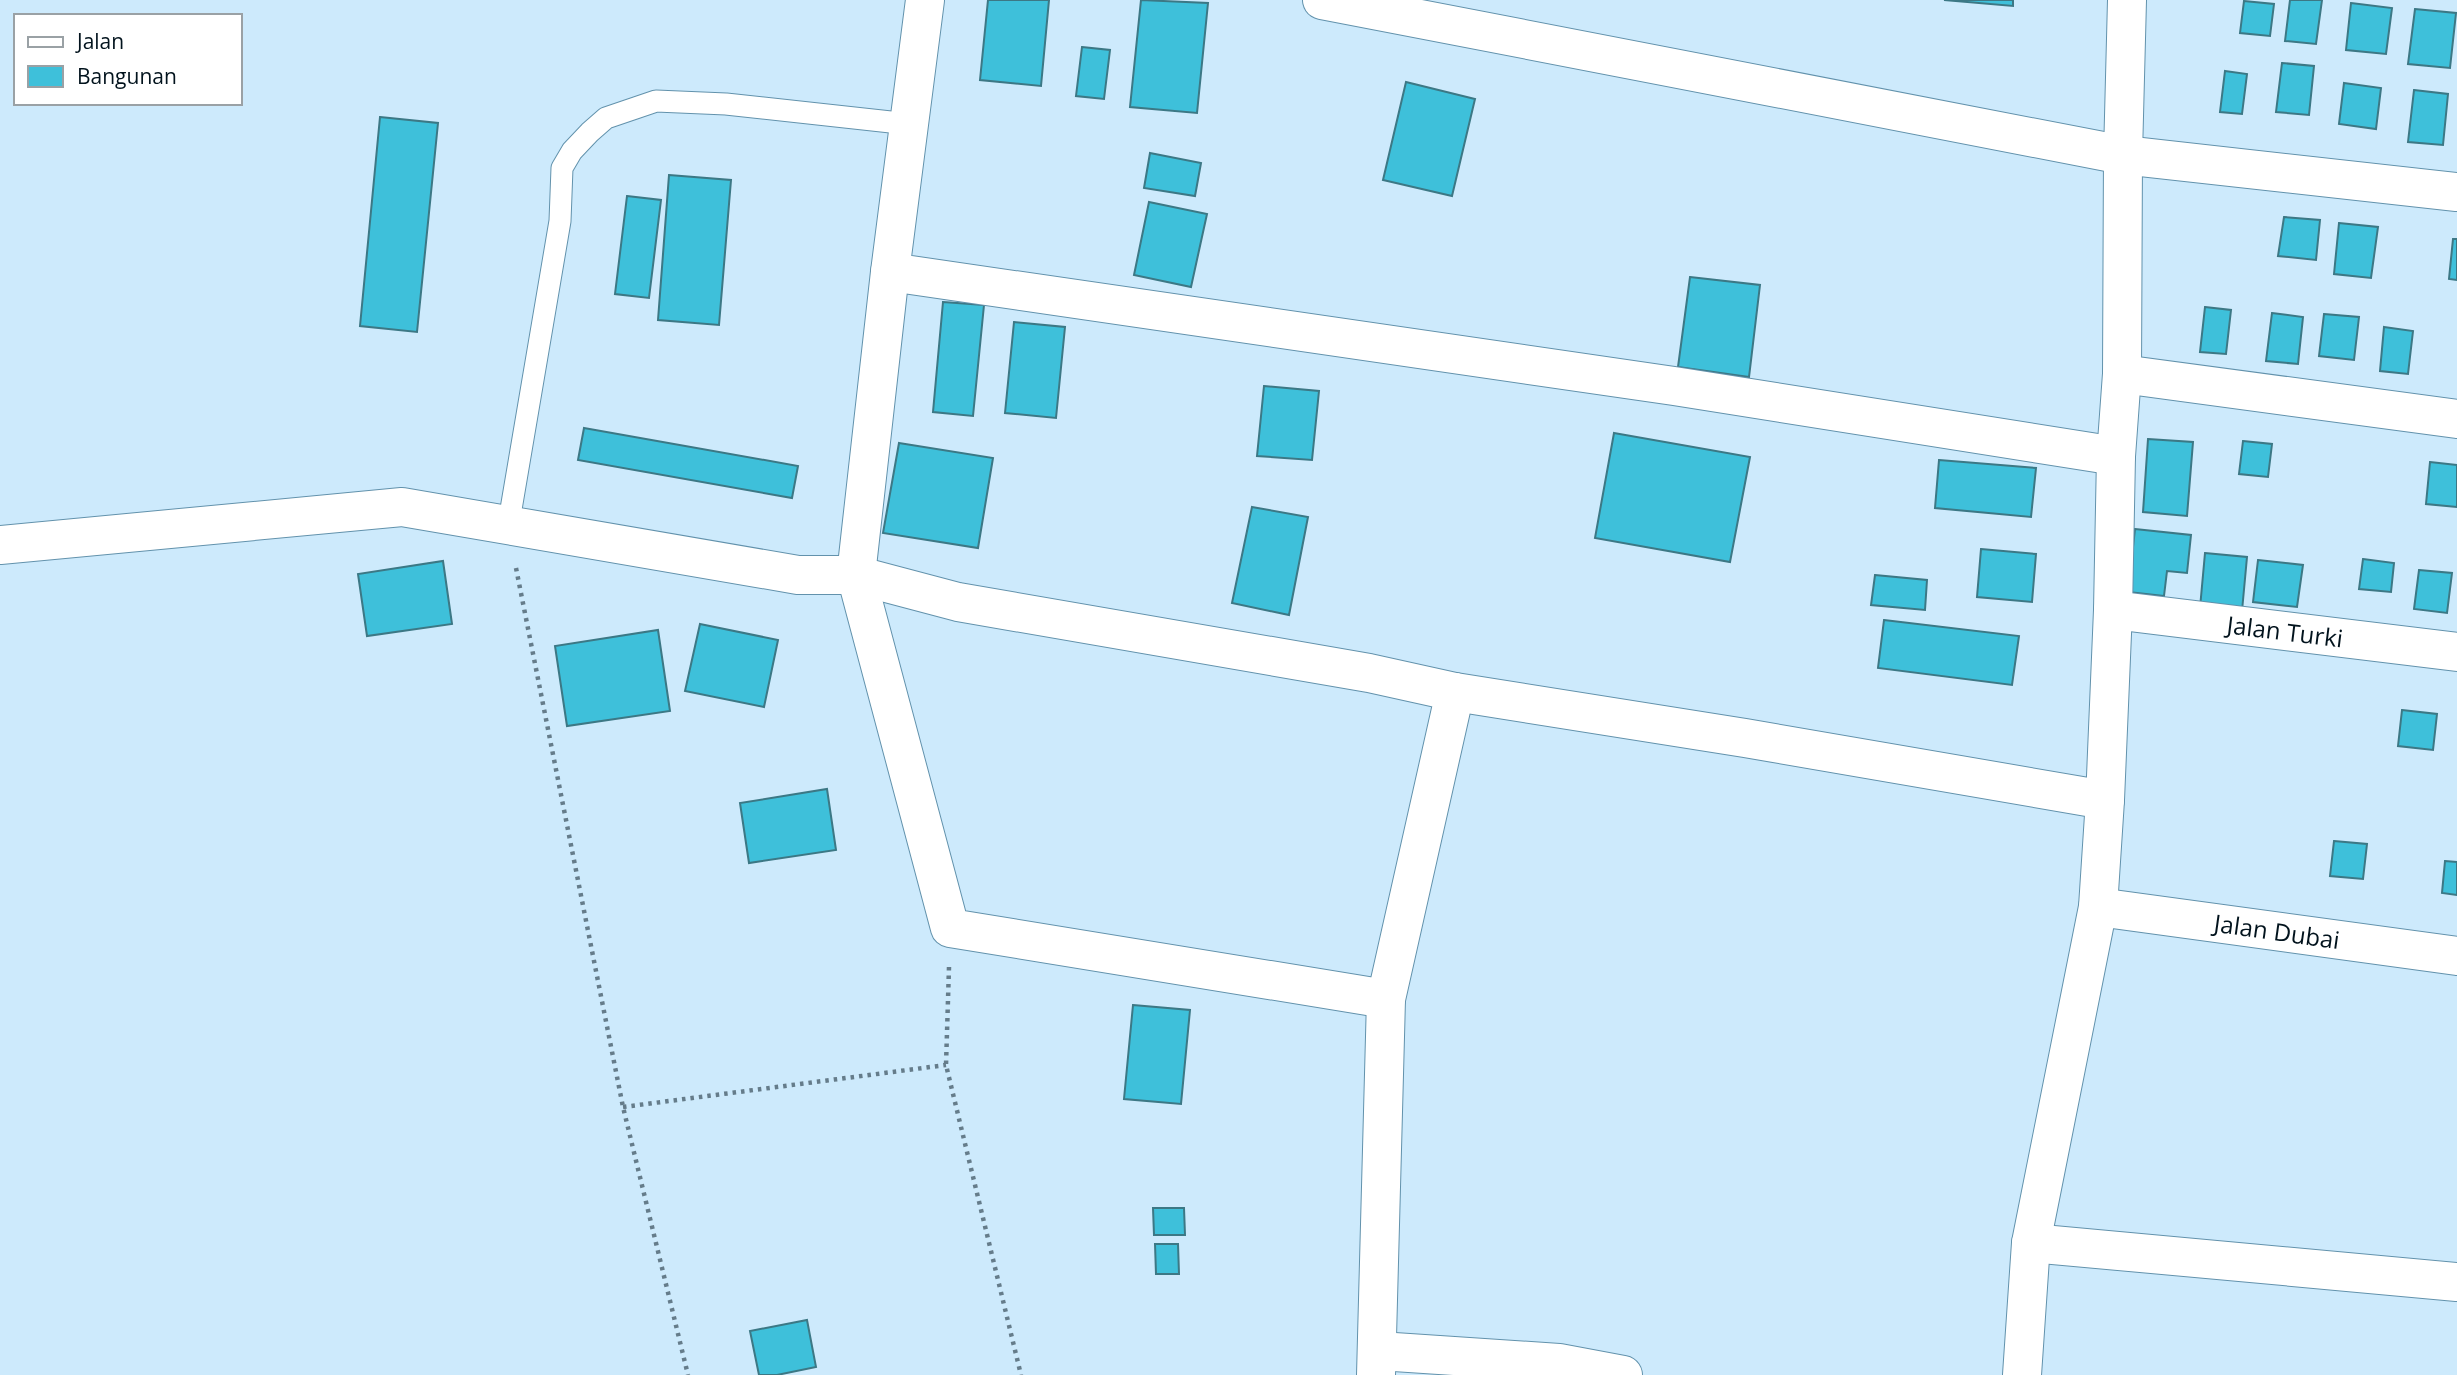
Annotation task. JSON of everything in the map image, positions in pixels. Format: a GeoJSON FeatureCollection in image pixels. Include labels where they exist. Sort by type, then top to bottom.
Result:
{"type":"FeatureCollection","features":[{"type":"Feature","properties":{"kind":"street"},"geometry":{"type":"LineString","coordinates":[[925,0],[890,272],[856,575],[950,928],[1386,999]]}},
{"type":"Feature","properties":{"kind":"street"},"geometry":{"type":"LineString","coordinates":[[1322,0],[2123,155],[2457,192]]}},
{"type":"Feature","properties":{"kind":"street"},"geometry":{"type":"LineString","coordinates":[[2022,1375],[2031,1243],[2098,907],[2113,610],[2116,456],[2122,374],[2127,0]]}},
{"type":"Feature","properties":{"kind":"street"},"geometry":{"type":"LineString","coordinates":[[890,272],[1674,386],[2116,456]]}},
{"type":"Feature","properties":{"kind":"street"},"geometry":{"type":"LineString","coordinates":[[2122,374],[2457,419]]}},
{"type":"Feature","properties":{"kind":"street"},"geometry":{"type":"LineString","coordinates":[[0,545],[402,507],[798,575],[856,575],[958,602],[1369,673],[1455,692],[1745,738],[2105,800]]}},
{"type":"Feature","properties":{"kind":"street","name":"Jalan Turki"},"geometry":{"type":"LineString","coordinates":[[2113,610],[2457,652]]}},
{"type":"Feature","properties":{"kind":"street"},"geometry":{"type":"LineString","coordinates":[[1455,692],[1386,999],[1377,1363],[1559,1363],[1623,1375]]}},
{"type":"Feature","properties":{"kind":"street","name":"Jalan Dubai"},"geometry":{"type":"LineString","coordinates":[[2098,907],[2457,956]]}},
{"type":"Feature","properties":{"kind":"street"},"geometry":{"type":"LineString","coordinates":[[2031,1243],[2457,1282]]}},
{"type":"Feature","properties":{"kind":"lane"},"geometry":{"type":"LineString","coordinates":[[508,527],[560,221],[562,168],[572,151],[590,132],[606,118],[656,101],[726,104],[909,124]]}},
{"type":"Feature","properties":{"kind":"path"},"geometry":{"type":"LineString","coordinates":[[508,527],[623,1107],[688,1375]]}},
{"type":"Feature","properties":{"kind":"path"},"geometry":{"type":"LineString","coordinates":[[950,928],[946,1065],[1021,1375]]}},
{"type":"Feature","properties":{"kind":"path"},"geometry":{"type":"LineString","coordinates":[[623,1107],[946,1065]]}},
{"type":"Feature","properties":{"kind":"building"},"geometry":{"type":"Polygon","coordinates":[[[988,0],[1049,0],[1041,86],[980,80],[988,0]]]}},
{"type":"Feature","properties":{"kind":"building"},"geometry":{"type":"Polygon","coordinates":[[[1141,0],[1208,3],[1197,113],[1130,107],[1141,0]]]}},
{"type":"Feature","properties":{"kind":"building"},"geometry":{"type":"Polygon","coordinates":[[[1944,0],[2013,0],[2013,6],[1944,0]]]}},
{"type":"Feature","properties":{"kind":"building"},"geometry":{"type":"Polygon","coordinates":[[[2290,0],[2322,0],[2316,44],[2285,41],[2290,0]]]}},
{"type":"Feature","properties":{"kind":"building"},"geometry":{"type":"Polygon","coordinates":[[[2244,1],[2274,4],[2270,36],[2240,33],[2244,1]]]}},
{"type":"Feature","properties":{"kind":"building"},"geometry":{"type":"Polygon","coordinates":[[[2351,3],[2392,8],[2386,54],[2346,50],[2351,3]]]}},
{"type":"Feature","properties":{"kind":"building"},"geometry":{"type":"Polygon","coordinates":[[[2415,9],[2456,13],[2450,68],[2408,64],[2415,9]]]}},
{"type":"Feature","properties":{"kind":"building"},"geometry":{"type":"Polygon","coordinates":[[[1082,47],[1110,50],[1104,99],[1076,96],[1082,47]]]}},
{"type":"Feature","properties":{"kind":"building"},"geometry":{"type":"Polygon","coordinates":[[[2282,63],[2314,66],[2309,115],[2276,112],[2282,63]]]}},
{"type":"Feature","properties":{"kind":"building"},"geometry":{"type":"Polygon","coordinates":[[[2225,71],[2247,74],[2242,114],[2220,112],[2225,71]]]}},
{"type":"Feature","properties":{"kind":"building"},"geometry":{"type":"Polygon","coordinates":[[[1406,82],[1475,99],[1452,196],[1383,180],[1406,82]]]}},
{"type":"Feature","properties":{"kind":"building"},"geometry":{"type":"Polygon","coordinates":[[[2344,83],[2381,88],[2376,129],[2339,124],[2344,83]]]}},
{"type":"Feature","properties":{"kind":"building"},"geometry":{"type":"Polygon","coordinates":[[[2414,90],[2448,94],[2443,145],[2408,142],[2414,90]]]}},
{"type":"Feature","properties":{"kind":"building"},"geometry":{"type":"Polygon","coordinates":[[[380,117],[438,123],[417,332],[360,326],[380,117]]]}},
{"type":"Feature","properties":{"kind":"building"},"geometry":{"type":"Polygon","coordinates":[[[1150,153],[1201,163],[1195,196],[1144,188],[1150,153]]]}},
{"type":"Feature","properties":{"kind":"building"},"geometry":{"type":"Polygon","coordinates":[[[669,175],[731,180],[719,325],[658,320],[669,175]]]}},
{"type":"Feature","properties":{"kind":"building"},"geometry":{"type":"Polygon","coordinates":[[[627,196],[661,200],[649,298],[615,294],[627,196]]]}},
{"type":"Feature","properties":{"kind":"building"},"geometry":{"type":"Polygon","coordinates":[[[1149,202],[1207,214],[1191,287],[1134,275],[1149,202]]]}},
{"type":"Feature","properties":{"kind":"building"},"geometry":{"type":"Polygon","coordinates":[[[2284,217],[2320,220],[2316,260],[2278,256],[2284,217]]]}},
{"type":"Feature","properties":{"kind":"building"},"geometry":{"type":"Polygon","coordinates":[[[2339,223],[2378,227],[2371,278],[2334,274],[2339,223]]]}},
{"type":"Feature","properties":{"kind":"building"},"geometry":{"type":"Polygon","coordinates":[[[2453,239],[2457,239],[2457,280],[2449,279],[2453,239]]]}},
{"type":"Feature","properties":{"kind":"building"},"geometry":{"type":"Polygon","coordinates":[[[1690,277],[1760,285],[1749,377],[1678,367],[1690,277]]]}},
{"type":"Feature","properties":{"kind":"building"},"geometry":{"type":"Polygon","coordinates":[[[943,302],[984,305],[973,416],[933,412],[943,302]]]}},
{"type":"Feature","properties":{"kind":"building"},"geometry":{"type":"Polygon","coordinates":[[[2205,307],[2231,310],[2226,354],[2200,352],[2205,307]]]}},
{"type":"Feature","properties":{"kind":"building"},"geometry":{"type":"Polygon","coordinates":[[[2272,313],[2303,317],[2298,364],[2266,361],[2272,313]]]}},
{"type":"Feature","properties":{"kind":"building"},"geometry":{"type":"Polygon","coordinates":[[[2324,314],[2359,317],[2354,360],[2319,356],[2324,314]]]}},
{"type":"Feature","properties":{"kind":"building"},"geometry":{"type":"Polygon","coordinates":[[[1014,322],[1065,327],[1056,418],[1005,413],[1014,322]]]}},
{"type":"Feature","properties":{"kind":"building"},"geometry":{"type":"Polygon","coordinates":[[[2384,327],[2413,331],[2408,374],[2380,371],[2384,327]]]}},
{"type":"Feature","properties":{"kind":"building"},"geometry":{"type":"Polygon","coordinates":[[[1264,386],[1319,391],[1312,460],[1257,456],[1264,386]]]}},
{"type":"Feature","properties":{"kind":"building"},"geometry":{"type":"Polygon","coordinates":[[[584,428],[798,466],[792,498],[578,460],[584,428]]]}},
{"type":"Feature","properties":{"kind":"building"},"geometry":{"type":"Polygon","coordinates":[[[1614,433],[1750,457],[1730,562],[1595,538],[1614,433]]]}},
{"type":"Feature","properties":{"kind":"building"},"geometry":{"type":"Polygon","coordinates":[[[2148,439],[2193,442],[2187,516],[2143,512],[2148,439]]]}},
{"type":"Feature","properties":{"kind":"building"},"geometry":{"type":"Polygon","coordinates":[[[2243,441],[2272,444],[2268,477],[2239,474],[2243,441]]]}},
{"type":"Feature","properties":{"kind":"building"},"geometry":{"type":"Polygon","coordinates":[[[899,443],[993,458],[978,548],[883,533],[899,443]]]}},
{"type":"Feature","properties":{"kind":"building"},"geometry":{"type":"Polygon","coordinates":[[[1939,460],[2036,468],[2031,517],[1935,508],[1939,460]]]}},
{"type":"Feature","properties":{"kind":"building"},"geometry":{"type":"Polygon","coordinates":[[[2430,462],[2457,465],[2457,507],[2426,504],[2430,462]]]}},
{"type":"Feature","properties":{"kind":"building"},"geometry":{"type":"Polygon","coordinates":[[[1252,507],[1308,517],[1289,615],[1232,603],[1252,507]]]}},
{"type":"Feature","properties":{"kind":"building"},"geometry":{"type":"Polygon","coordinates":[[[2135,529],[2191,535],[2187,573],[2167,571],[2164,596],[2128,592],[2135,529]]]}},
{"type":"Feature","properties":{"kind":"building"},"geometry":{"type":"Polygon","coordinates":[[[1981,549],[2036,554],[2032,602],[1977,597],[1981,549]]]}},
{"type":"Feature","properties":{"kind":"building"},"geometry":{"type":"Polygon","coordinates":[[[2205,553],[2247,557],[2242,611],[2200,608],[2205,553]]]}},
{"type":"Feature","properties":{"kind":"building"},"geometry":{"type":"Polygon","coordinates":[[[2363,559],[2394,563],[2391,592],[2359,589],[2363,559]]]}},
{"type":"Feature","properties":{"kind":"building"},"geometry":{"type":"Polygon","coordinates":[[[2258,560],[2303,565],[2297,607],[2253,602],[2258,560]]]}},
{"type":"Feature","properties":{"kind":"building"},"geometry":{"type":"Polygon","coordinates":[[[443,561],[452,624],[367,636],[358,574],[443,561]]]}},
{"type":"Feature","properties":{"kind":"building"},"geometry":{"type":"Polygon","coordinates":[[[2419,570],[2452,573],[2447,613],[2414,609],[2419,570]]]}},
{"type":"Feature","properties":{"kind":"building"},"geometry":{"type":"Polygon","coordinates":[[[1875,575],[1927,580],[1925,610],[1871,605],[1875,575]]]}},
{"type":"Feature","properties":{"kind":"building"},"geometry":{"type":"Polygon","coordinates":[[[1884,620],[2019,636],[2012,685],[1878,668],[1884,620]]]}},
{"type":"Feature","properties":{"kind":"building"},"geometry":{"type":"Polygon","coordinates":[[[700,624],[778,640],[764,707],[685,691],[700,624]]]}},
{"type":"Feature","properties":{"kind":"building"},"geometry":{"type":"Polygon","coordinates":[[[658,630],[670,711],[567,726],[555,646],[658,630]]]}},
{"type":"Feature","properties":{"kind":"building"},"geometry":{"type":"Polygon","coordinates":[[[2402,710],[2437,714],[2433,750],[2398,746],[2402,710]]]}},
{"type":"Feature","properties":{"kind":"building"},"geometry":{"type":"Polygon","coordinates":[[[827,789],[836,850],[749,863],[740,803],[827,789]]]}},
{"type":"Feature","properties":{"kind":"building"},"geometry":{"type":"Polygon","coordinates":[[[2334,841],[2367,844],[2363,879],[2330,876],[2334,841]]]}},
{"type":"Feature","properties":{"kind":"building"},"geometry":{"type":"Polygon","coordinates":[[[2445,861],[2457,862],[2457,895],[2442,893],[2445,861]]]}},
{"type":"Feature","properties":{"kind":"building"},"geometry":{"type":"Polygon","coordinates":[[[1133,1005],[1190,1010],[1181,1104],[1124,1099],[1133,1005]]]}},
{"type":"Feature","properties":{"kind":"building"},"geometry":{"type":"Polygon","coordinates":[[[1153,1208],[1184,1208],[1185,1235],[1154,1235],[1153,1208]]]}},
{"type":"Feature","properties":{"kind":"building"},"geometry":{"type":"Polygon","coordinates":[[[1155,1244],[1178,1244],[1179,1274],[1156,1274],[1155,1244]]]}},
{"type":"Feature","properties":{"kind":"building"},"geometry":{"type":"Polygon","coordinates":[[[807,1320],[816,1367],[777,1375],[759,1375],[750,1331],[807,1320]]]}}]}
